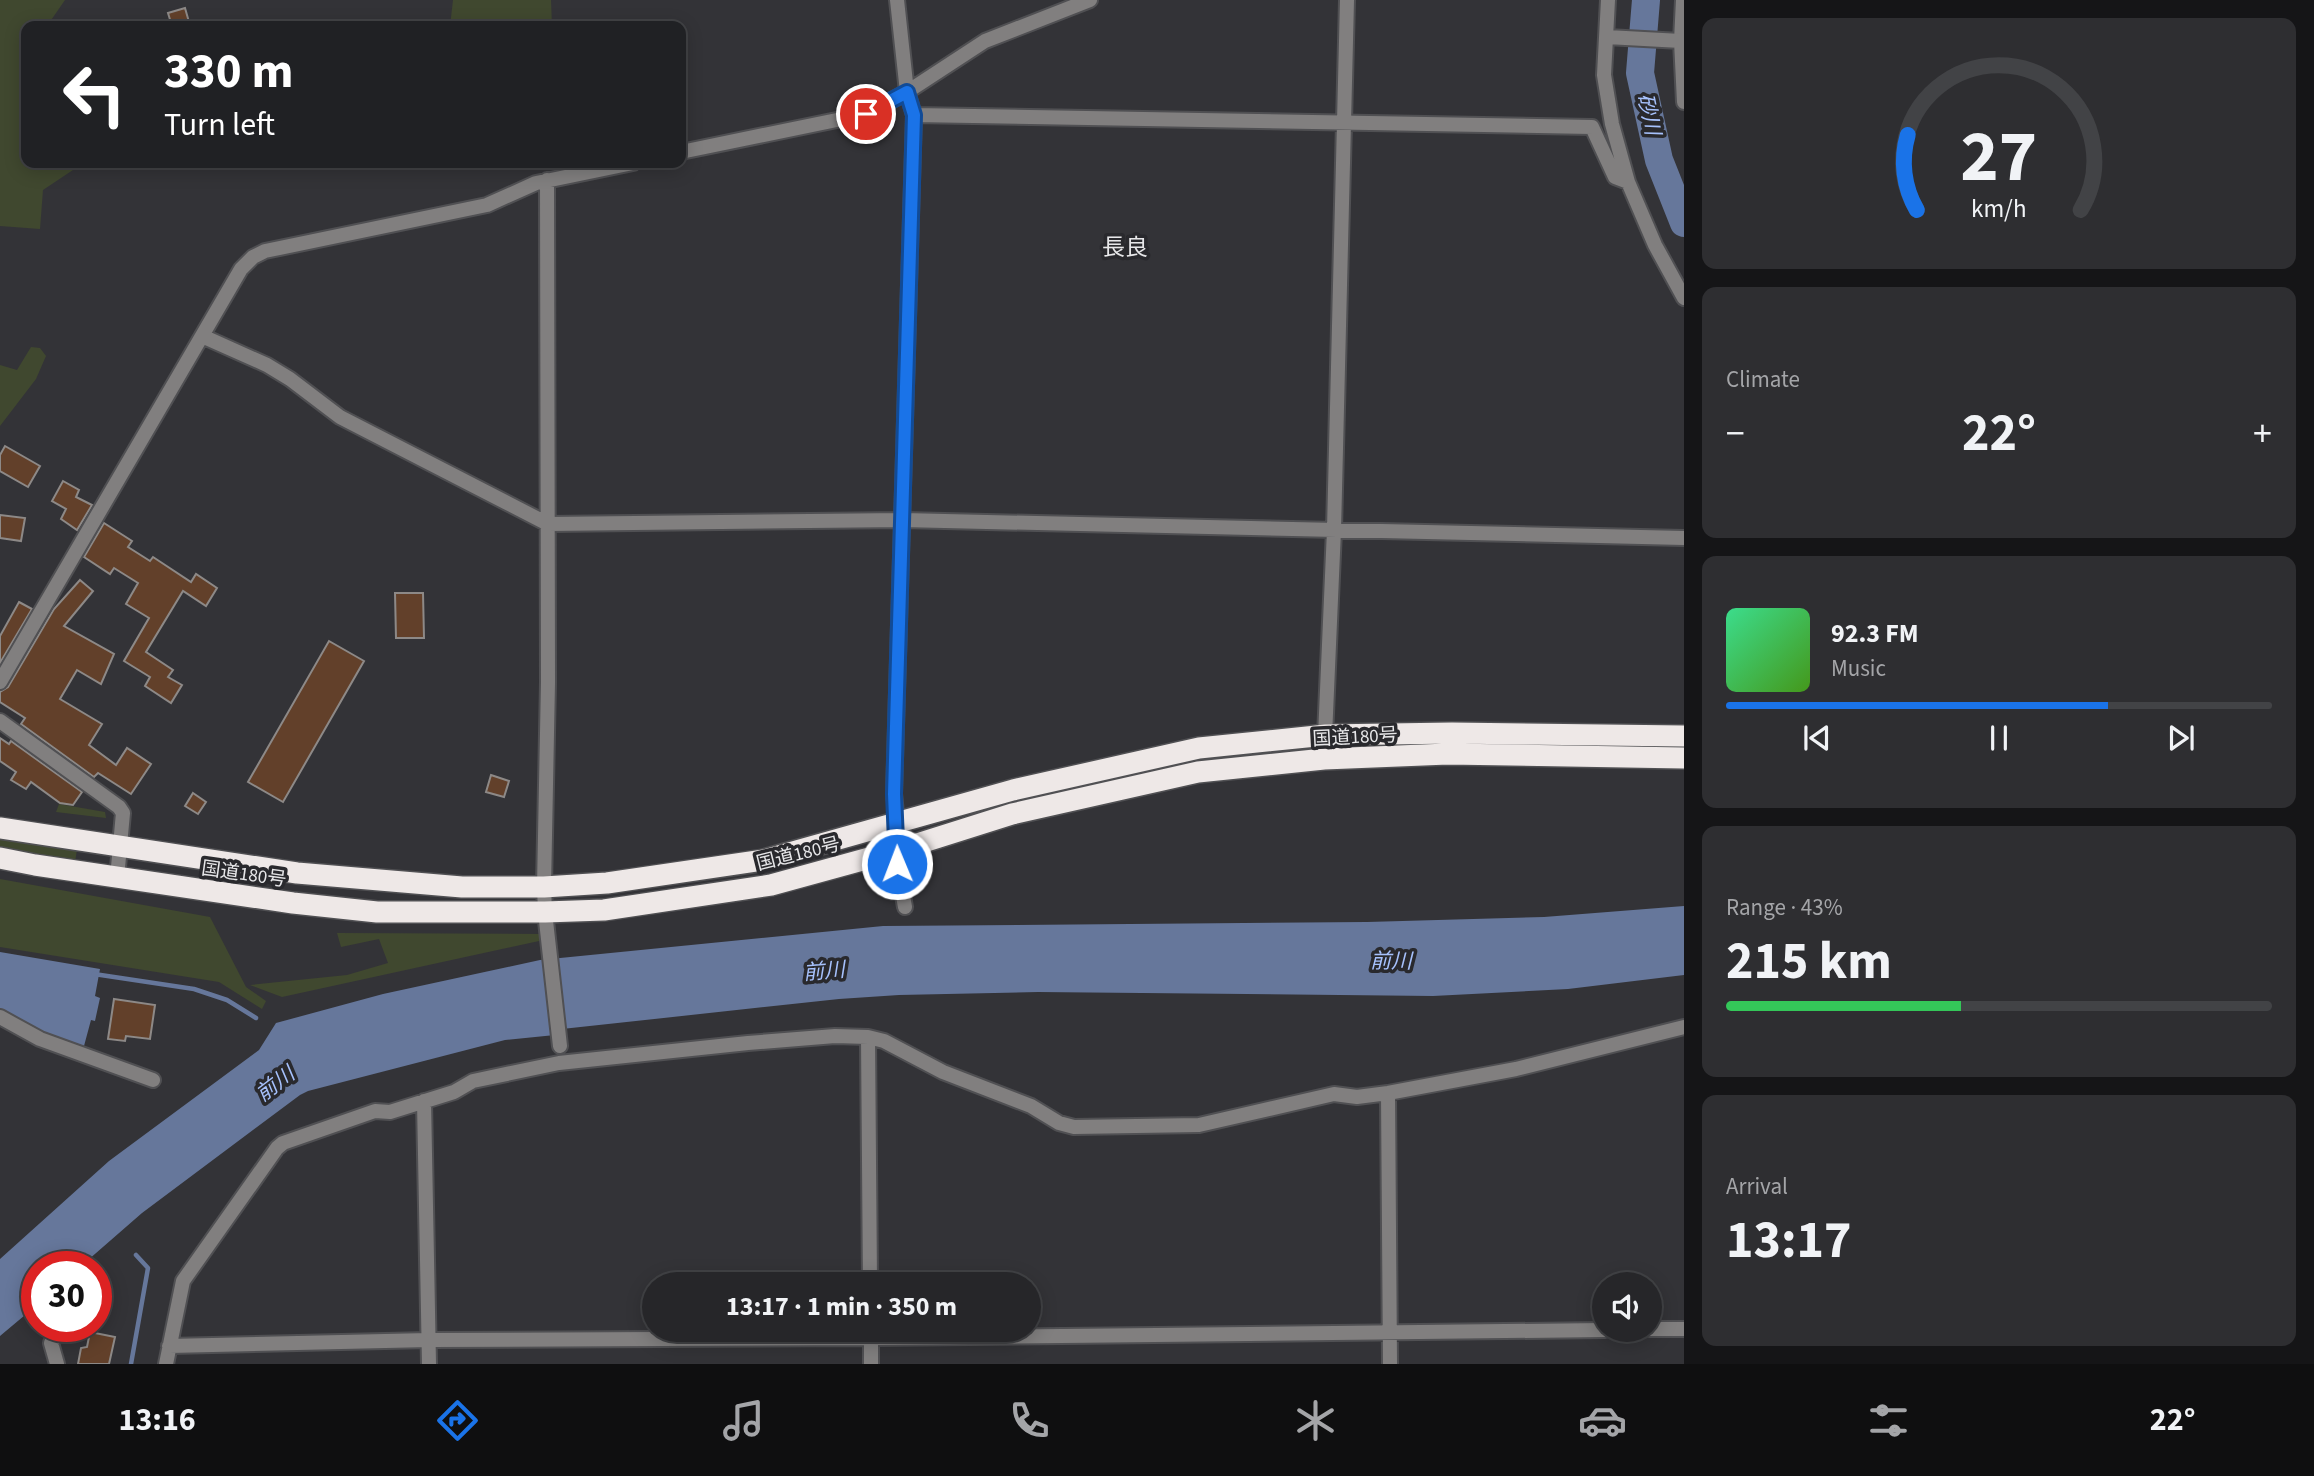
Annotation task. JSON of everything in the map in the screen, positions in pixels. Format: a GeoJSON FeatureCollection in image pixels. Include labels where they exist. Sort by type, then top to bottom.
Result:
{"type":"FeatureCollection","features":[{"type":"Feature","properties":{"kind":"highway","name":"国道180号"},"geometry":{"type":"LineString","coordinates":[[0,828],[297,873],[462,887],[544,887],[607,883],[764,860],[1013,790],[1199,748],[1326,735],[1452,733],[1684,736]]}},
{"type":"Feature","properties":{"kind":"highway","name":"国道180号"},"geometry":{"type":"LineString","coordinates":[[0,858],[293,904],[377,912],[545,912],[604,909],[771,885],[895,851],[1012,814],[1198,772],[1324,759],[1448,754],[1684,758]]}},
{"type":"Feature","properties":{"kind":"street"},"geometry":{"type":"LineString","coordinates":[[897,0],[907,92],[914,115],[894,794],[897,823],[895,851],[905,907]]}},
{"type":"Feature","properties":{"kind":"street"},"geometry":{"type":"LineString","coordinates":[[686,151],[866,114],[907,92],[985,41],[1090,0]]}},
{"type":"Feature","properties":{"kind":"street"},"geometry":{"type":"LineString","coordinates":[[1324,759],[1334,530],[1347,0]]}},
{"type":"Feature","properties":{"kind":"street"},"geometry":{"type":"LineString","coordinates":[[1683,0],[1683,18],[1678,41],[1684,102]]}},
{"type":"Feature","properties":{"kind":"street"},"geometry":{"type":"LineString","coordinates":[[1606,1],[1611,37],[1605,92],[1628,183],[1655,245],[1684,298]]}},
{"type":"Feature","properties":{"kind":"street"},"geometry":{"type":"LineString","coordinates":[[1611,37],[1678,41]]}},
{"type":"Feature","properties":{"kind":"street"},"geometry":{"type":"LineString","coordinates":[[914,115],[1592,127],[1615,177],[1628,183]]}},
{"type":"Feature","properties":{"kind":"street"},"geometry":{"type":"LineString","coordinates":[[0,682],[241,269],[253,257],[265,251],[487,205],[547,180],[608,168]]}},
{"type":"Feature","properties":{"kind":"street"},"geometry":{"type":"LineString","coordinates":[[547,180],[548,682],[544,887],[560,1044]]}},
{"type":"Feature","properties":{"kind":"street"},"geometry":{"type":"LineString","coordinates":[[202,336],[267,365],[340,416],[548,524],[903,520],[1684,538]]}},
{"type":"Feature","properties":{"kind":"street"},"geometry":{"type":"LineString","coordinates":[[0,721],[119,807],[123,813],[117,877]]}},
{"type":"Feature","properties":{"kind":"street"},"geometry":{"type":"LineString","coordinates":[[0,1017],[40,1040],[153,1080]]}},
{"type":"Feature","properties":{"kind":"street"},"geometry":{"type":"LineString","coordinates":[[166,1364],[187,1273],[277,1148],[283,1143],[374,1111],[390,1112],[454,1092],[473,1081],[559,1063],[761,1042],[868,1037],[884,1041],[943,1072],[1031,1106],[1059,1123],[1074,1127],[1199,1125],[1334,1094],[1357,1097],[1388,1093],[1517,1069],[1684,1027]]}},
{"type":"Feature","properties":{"kind":"street"},"geometry":{"type":"LineString","coordinates":[[868,1037],[870,1272]]}},
{"type":"Feature","properties":{"kind":"street"},"geometry":{"type":"LineString","coordinates":[[1388,1093],[1390,1364]]}},
{"type":"Feature","properties":{"kind":"street"},"geometry":{"type":"LineString","coordinates":[[424,1101],[429,1364]]}},
{"type":"Feature","properties":{"kind":"street"},"geometry":{"type":"LineString","coordinates":[[1662,1329],[1684,1329]]}},
{"type":"Feature","properties":{"kind":"street"},"geometry":{"type":"LineString","coordinates":[[1041,1333],[1592,1330]]}},
{"type":"Feature","properties":{"kind":"street"},"geometry":{"type":"LineString","coordinates":[[169,1346],[642,1337]]}},
{"type":"Feature","properties":{"kind":"street"},"geometry":{"type":"LineString","coordinates":[[52,1342],[57,1364]]}},
{"type":"Feature","properties":{"kind":"street"},"geometry":{"type":"LineString","coordinates":[[871,1342],[871,1364]]}},
{"type":"Feature","properties":{"kind":"green space"},"geometry":{"type":"Polygon","coordinates":[[[0,0],[65,0],[50,21],[21,21],[21,168],[76,168],[43,190],[40,229],[0,226],[0,0]]]}},
{"type":"Feature","properties":{"kind":"green space"},"geometry":{"type":"Polygon","coordinates":[[[453,0],[551,0],[552,21],[451,21],[453,0]]]}},
{"type":"Feature","properties":{"kind":"green space"},"geometry":{"type":"Polygon","coordinates":[[[31,347],[40,348],[46,356],[36,379],[0,426],[0,365],[17,370],[31,347]]]}},
{"type":"Feature","properties":{"kind":"green space"},"geometry":{"type":"Polygon","coordinates":[[[59,804],[105,812],[106,818],[56,812],[59,804]]]}},
{"type":"Feature","properties":{"kind":"green space"},"geometry":{"type":"Polygon","coordinates":[[[0,839],[77,849],[75,863],[0,849],[0,839]]]}},
{"type":"Feature","properties":{"kind":"green space"},"geometry":{"type":"Polygon","coordinates":[[[0,879],[210,917],[246,987],[266,1001],[262,1009],[219,982],[0,947],[0,879]]]}},
{"type":"Feature","properties":{"kind":"green space"},"geometry":{"type":"Polygon","coordinates":[[[337,933],[543,934],[539,941],[282,997],[250,985],[347,975],[388,963],[379,939],[341,947],[337,933]]]}},
{"type":"Feature","properties":{"kind":"water","name":"前川"},"geometry":{"type":"Polygon","coordinates":[[[1684,906],[1684,975],[1568,989],[1433,996],[1038,992],[839,999],[562,1029],[555,1035],[505,1040],[308,1091],[142,1213],[98,1251],[21,1251],[21,1318],[0,1336],[0,1259],[109,1161],[259,1050],[276,1023],[383,994],[540,960],[883,926],[1367,922],[1544,917],[1684,906]]]}},
{"type":"Feature","properties":{"kind":"water"},"geometry":{"type":"Polygon","coordinates":[[[0,952],[100,969],[95,996],[100,998],[95,1021],[91,1020],[84,1046],[43,1032],[0,1008],[0,952]]]}},
{"type":"Feature","properties":{"kind":"building"},"geometry":{"type":"Polygon","coordinates":[[[185,8],[189,21],[170,21],[168,13],[185,8]]]}},
{"type":"Feature","properties":{"kind":"building"},"geometry":{"type":"Polygon","coordinates":[[[5,446],[40,466],[28,487],[0,471],[0,455],[5,446]]]}},
{"type":"Feature","properties":{"kind":"building"},"geometry":{"type":"Polygon","coordinates":[[[63,481],[79,490],[76,497],[92,505],[77,530],[61,519],[66,509],[52,501],[63,481]]]}},
{"type":"Feature","properties":{"kind":"building"},"geometry":{"type":"Polygon","coordinates":[[[0,515],[25,518],[21,541],[0,538],[0,515]]]}},
{"type":"Feature","properties":{"kind":"building"},"geometry":{"type":"Polygon","coordinates":[[[104,523],[132,541],[128,547],[150,561],[153,557],[191,582],[196,574],[217,588],[206,606],[183,591],[146,652],[173,670],[168,677],[182,685],[171,703],[145,686],[150,677],[124,661],[149,618],[126,604],[138,583],[114,568],[110,574],[84,557],[104,523]]]}},
{"type":"Feature","properties":{"kind":"building"},"geometry":{"type":"Polygon","coordinates":[[[80,580],[93,591],[64,626],[114,654],[101,684],[77,670],[60,699],[102,724],[89,745],[116,765],[127,748],[151,764],[131,794],[98,773],[94,777],[21,724],[25,718],[0,702],[0,692],[8,687],[54,609],[80,580]]]}},
{"type":"Feature","properties":{"kind":"building"},"geometry":{"type":"Polygon","coordinates":[[[395,593],[423,593],[424,638],[396,638],[395,593]]]}},
{"type":"Feature","properties":{"kind":"building"},"geometry":{"type":"Polygon","coordinates":[[[19,602],[32,609],[0,663],[0,636],[19,602]]]}},
{"type":"Feature","properties":{"kind":"building"},"geometry":{"type":"Polygon","coordinates":[[[329,641],[364,661],[283,802],[248,782],[329,641]]]}},
{"type":"Feature","properties":{"kind":"building"},"geometry":{"type":"Polygon","coordinates":[[[0,738],[9,744],[11,741],[82,792],[73,805],[60,803],[31,782],[26,789],[11,780],[16,772],[0,761],[0,738]]]}},
{"type":"Feature","properties":{"kind":"building"},"geometry":{"type":"Polygon","coordinates":[[[491,775],[509,781],[504,797],[486,792],[491,775]]]}},
{"type":"Feature","properties":{"kind":"building"},"geometry":{"type":"Polygon","coordinates":[[[193,793],[206,802],[198,814],[185,806],[193,793]]]}},
{"type":"Feature","properties":{"kind":"building"},"geometry":{"type":"Polygon","coordinates":[[[114,999],[155,1005],[150,1039],[126,1036],[125,1041],[108,1039],[114,999]]]}},
{"type":"Feature","properties":{"kind":"building"},"geometry":{"type":"Polygon","coordinates":[[[112,1336],[115,1337],[109,1364],[78,1364],[81,1348],[87,1347],[88,1342],[112,1342],[112,1336]]]}},
{"type":"Feature","properties":{"kind":"waterway","name":"砂川"},"geometry":{"type":"LineString","coordinates":[[1646,0],[1640,73],[1659,160],[1684,223]]}},
{"type":"Feature","properties":{"kind":"waterway"},"geometry":{"type":"LineString","coordinates":[[94,974],[194,989],[227,1000],[256,1018]]}},
{"type":"Feature","properties":{"kind":"waterway"},"geometry":{"type":"LineString","coordinates":[[131,1364],[148,1268],[136,1255]]}},
{"type":"Feature","properties":{"kind":"district","name":"長良"},"geometry":{"type":"Point","coordinates":[1125,247]}},
{"type":"Feature","properties":{"kind":"route"},"geometry":{"type":"LineString","coordinates":[[866,114],[907,92],[914,115],[894,794],[897,864]]}}]}
